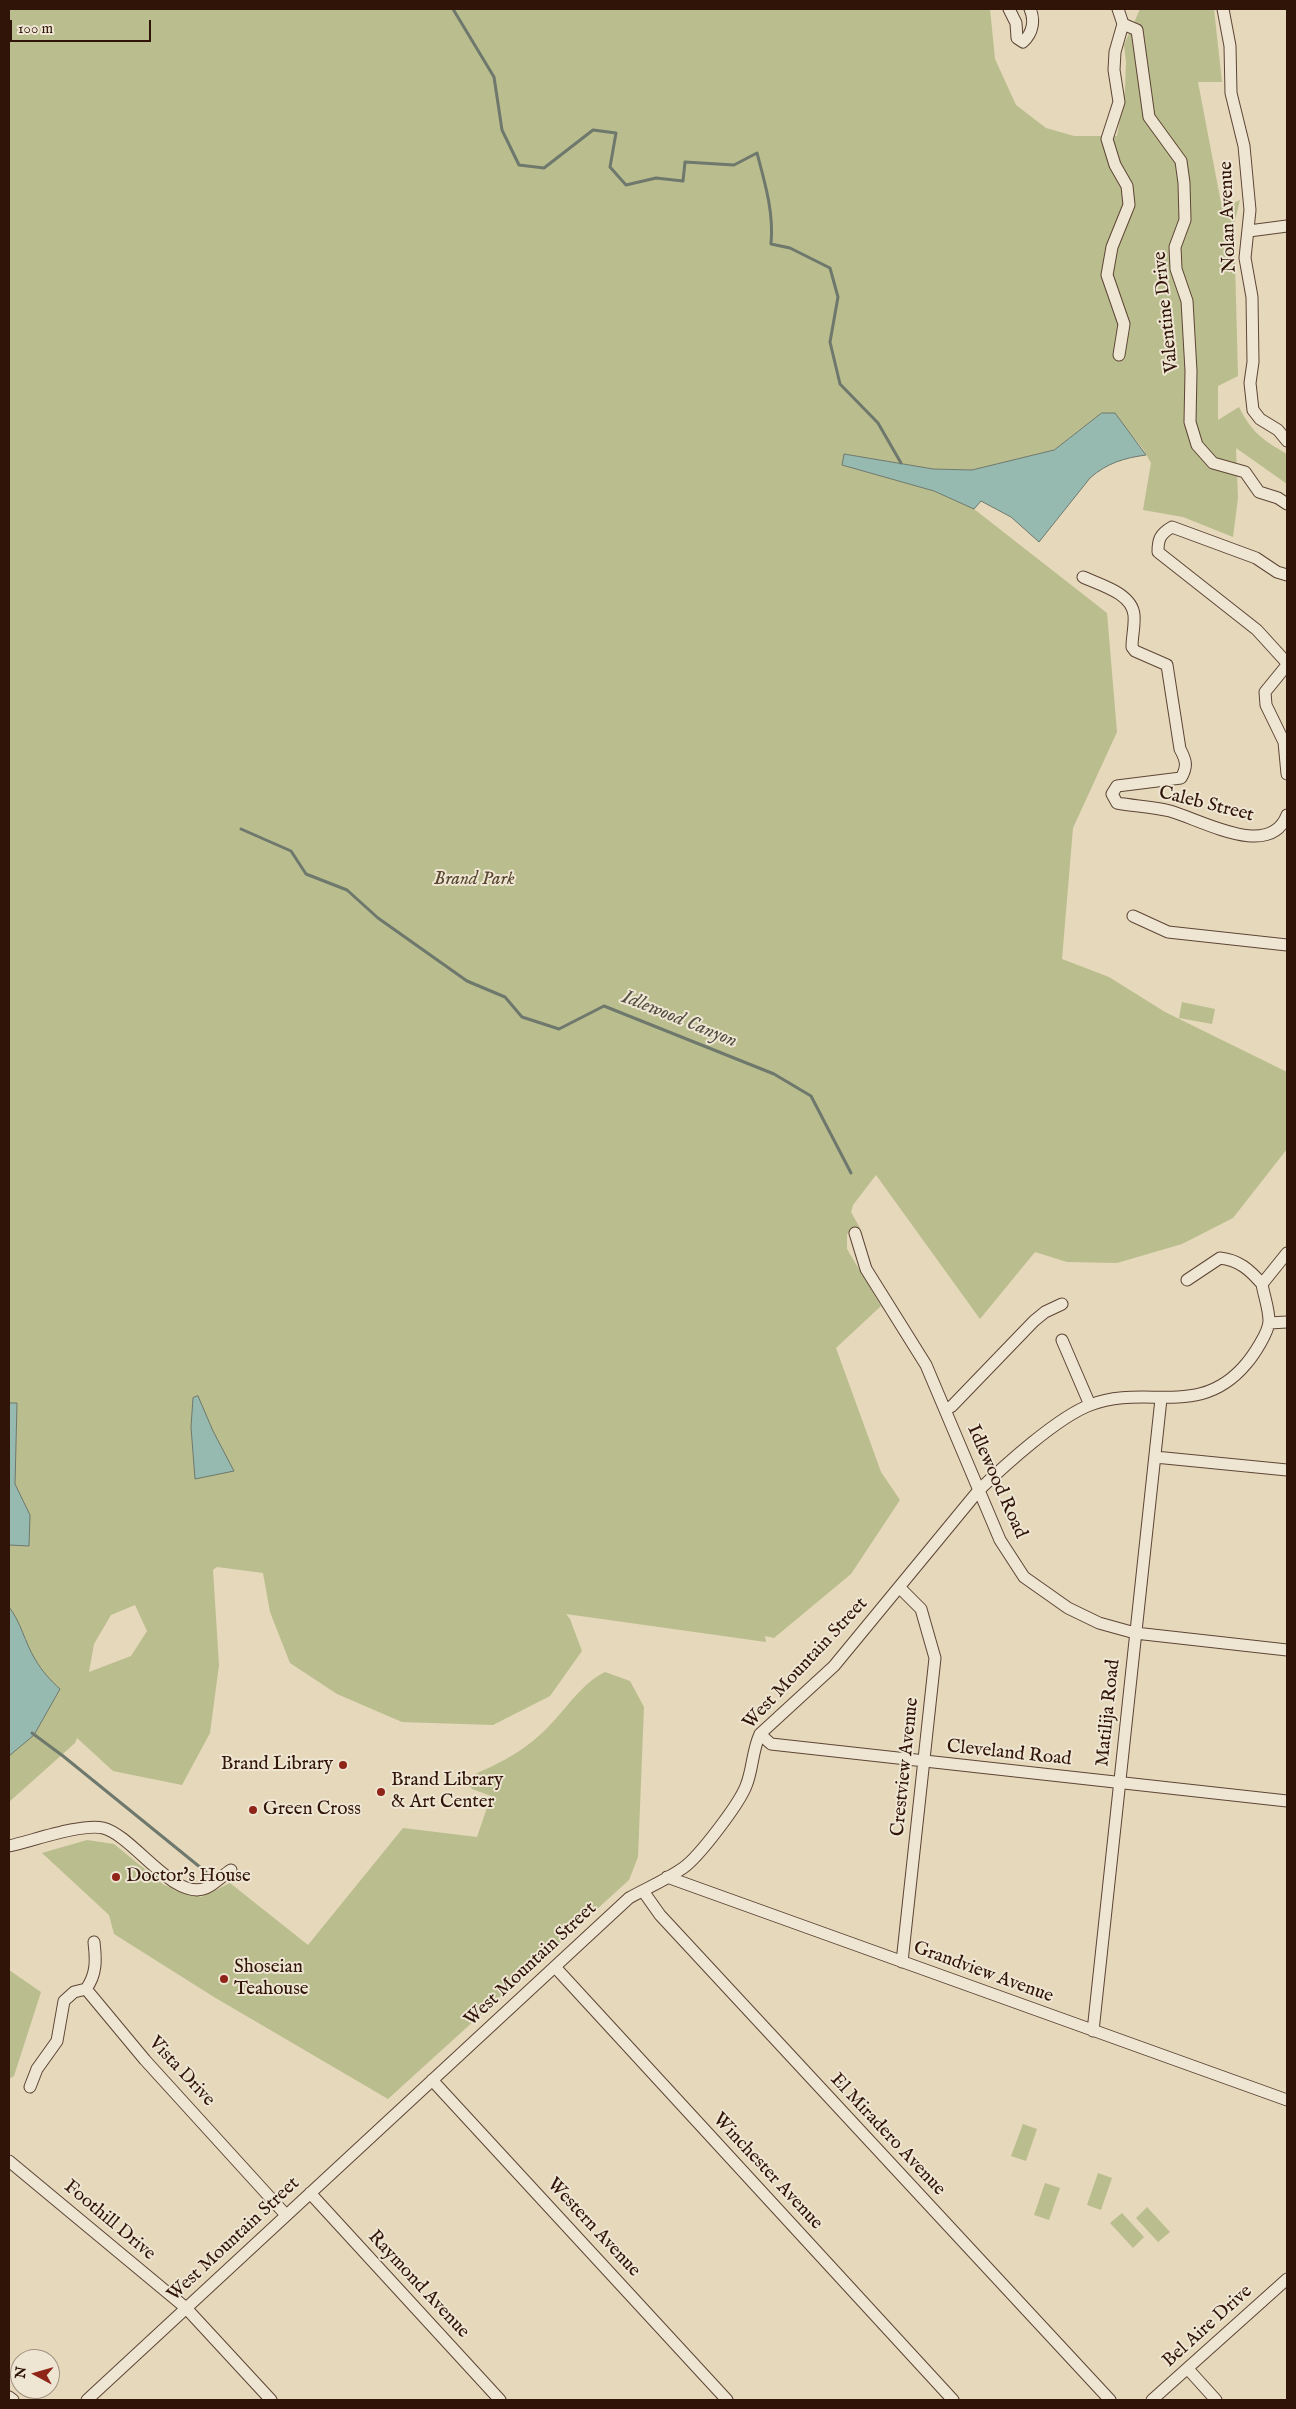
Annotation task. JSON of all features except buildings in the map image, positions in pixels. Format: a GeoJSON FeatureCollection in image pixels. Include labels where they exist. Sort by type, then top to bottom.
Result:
{"type":"FeatureCollection","features":[{"type":"Feature","properties":{"kind":"street"},"geometry":{"type":"LineString","coordinates":[[1009,9],[1016,23],[1017,38],[1023,42],[1032,28],[1033,21],[1030,9]]}},
{"type":"Feature","properties":{"kind":"street"},"geometry":{"type":"LineString","coordinates":[[1118,9],[1122,24],[1115,52],[1114,70],[1119,102],[1107,139],[1115,165],[1127,186],[1129,205],[1124,223],[1112,247],[1107,275],[1124,324],[1119,355]]}},
{"type":"Feature","properties":{"kind":"street","name":"Nolan Avenue"},"geometry":{"type":"LineString","coordinates":[[1223,9],[1230,46],[1231,93],[1244,146],[1249,231],[1245,258],[1252,297],[1253,362],[1250,383],[1253,410],[1260,419],[1278,430],[1287,441]]}},
{"type":"Feature","properties":{"kind":"street","name":"Valentine Drive"},"geometry":{"type":"LineString","coordinates":[[1122,24],[1138,30],[1149,117],[1181,161],[1184,183],[1185,220],[1175,247],[1176,269],[1188,301],[1191,370],[1190,422],[1197,445],[1213,463],[1245,472],[1259,492],[1278,498],[1287,504]]}},
{"type":"Feature","properties":{"kind":"street"},"geometry":{"type":"LineString","coordinates":[[1249,231],[1287,226]]}},
{"type":"Feature","properties":{"kind":"street"},"geometry":{"type":"LineString","coordinates":[[1287,575],[1277,572],[1256,558],[1172,527],[1163,532],[1158,539],[1158,552],[1257,630],[1287,664],[1265,692],[1266,705],[1284,742],[1287,774]]}},
{"type":"Feature","properties":{"kind":"street","name":"Caleb Street"},"geometry":{"type":"LineString","coordinates":[[1083,577],[1116,592],[1132,605],[1134,617],[1132,647],[1167,665],[1180,749],[1185,758],[1186,768],[1181,778],[1117,786],[1112,794],[1117,803],[1168,811],[1245,837],[1270,835],[1283,826],[1287,815]]}},
{"type":"Feature","properties":{"kind":"street"},"geometry":{"type":"LineString","coordinates":[[1133,916],[1168,932],[1287,944]]}},
{"type":"Feature","properties":{"kind":"street","name":"Idlewood Road"},"geometry":{"type":"LineString","coordinates":[[855,1233],[866,1269],[926,1365],[1000,1540],[1024,1577],[1068,1608],[1099,1623],[1136,1632],[1287,1650]]}},
{"type":"Feature","properties":{"kind":"street"},"geometry":{"type":"LineString","coordinates":[[1262,1284],[1287,1253]]}},
{"type":"Feature","properties":{"kind":"street"},"geometry":{"type":"LineString","coordinates":[[1187,1280],[1220,1258],[1240,1264],[1262,1284],[1269,1323],[1287,1322]]}},
{"type":"Feature","properties":{"kind":"street"},"geometry":{"type":"LineString","coordinates":[[945,1410],[952,1406],[1034,1321],[1045,1312],[1062,1304]]}},
{"type":"Feature","properties":{"kind":"street","name":"West Mountain Street"},"geometry":{"type":"LineString","coordinates":[[87,2400],[630,1898],[685,1867],[699,1853],[740,1798],[747,1784],[754,1747],[760,1734],[834,1666],[979,1490],[1054,1427],[1090,1404],[1128,1398],[1161,1399],[1206,1394],[1234,1378],[1255,1354],[1269,1323]]}},
{"type":"Feature","properties":{"kind":"street"},"geometry":{"type":"LineString","coordinates":[[1062,1340],[1090,1404]]}},
{"type":"Feature","properties":{"kind":"street","name":"Matilija Road"},"geometry":{"type":"LineString","coordinates":[[1093,2031],[1161,1399]]}},
{"type":"Feature","properties":{"kind":"street"},"geometry":{"type":"LineString","coordinates":[[1155,1457],[1287,1470]]}},
{"type":"Feature","properties":{"kind":"street","name":"Crestview Avenue"},"geometry":{"type":"LineString","coordinates":[[899,1588],[921,1608],[935,1658],[902,1962]]}},
{"type":"Feature","properties":{"kind":"street","name":"Cleveland Road"},"geometry":{"type":"LineString","coordinates":[[760,1734],[772,1744],[1287,1801]]}},
{"type":"Feature","properties":{"kind":"street"},"geometry":{"type":"LineString","coordinates":[[9,1846],[86,1828],[103,1828],[117,1834],[174,1882],[193,1890],[206,1888],[231,1870]]}},
{"type":"Feature","properties":{"kind":"street","name":"Grandview Avenue"},"geometry":{"type":"LineString","coordinates":[[667,1878],[1287,2100]]}},
{"type":"Feature","properties":{"kind":"street","name":"El Miradero Avenue"},"geometry":{"type":"LineString","coordinates":[[643,1891],[667,1923],[1110,2400]]}},
{"type":"Feature","properties":{"kind":"street"},"geometry":{"type":"LineString","coordinates":[[30,2087],[37,2069],[57,2041],[64,2001],[74,1992],[86,1989],[95,1968],[94,1942]]}},
{"type":"Feature","properties":{"kind":"street","name":"Winchester Avenue"},"geometry":{"type":"LineString","coordinates":[[555,1967],[954,2400]]}},
{"type":"Feature","properties":{"kind":"street","name":"Vista Drive"},"geometry":{"type":"LineString","coordinates":[[86,1989],[134,2048],[286,2215]]}},
{"type":"Feature","properties":{"kind":"street","name":"Western Avenue"},"geometry":{"type":"LineString","coordinates":[[432,2080],[727,2400]]}},
{"type":"Feature","properties":{"kind":"street","name":"Foothill Drive"},"geometry":{"type":"LineString","coordinates":[[9,2161],[186,2308],[271,2400]]}},
{"type":"Feature","properties":{"kind":"street","name":"Raymond Avenue"},"geometry":{"type":"LineString","coordinates":[[310,2194],[500,2400]]}},
{"type":"Feature","properties":{"kind":"street","name":"Bel Aire Drive"},"geometry":{"type":"LineString","coordinates":[[1152,2400],[1287,2279]]}},
{"type":"Feature","properties":{"kind":"street"},"geometry":{"type":"LineString","coordinates":[[1188,2369],[1216,2400]]}},
{"type":"Feature","properties":{"kind":"street"},"geometry":{"type":"LineString","coordinates":[[9,2397],[13,2400]]}},
{"type":"Feature","properties":{"kind":"green space","name":"Brand Park"},"geometry":{"type":"Polygon","coordinates":[[[9,9],[990,9],[995,59],[1016,105],[1046,128],[1074,136],[1117,136],[1125,90],[1126,62],[1124,45],[1140,9],[1214,9],[1222,82],[1198,82],[1222,208],[1240,200],[1234,224],[1238,376],[1218,386],[1218,420],[1239,407],[1259,435],[1287,454],[1287,484],[1236,448],[1238,498],[1233,537],[1183,517],[1143,510],[1151,463],[1143,449],[1114,413],[1102,413],[1054,450],[972,470],[933,469],[844,454],[842,465],[934,491],[974,509],[1107,613],[1117,732],[1073,828],[1062,959],[1109,977],[1165,1012],[1287,1072],[1287,1149],[1233,1218],[1182,1244],[1117,1263],[1067,1262],[1035,1252],[980,1319],[876,1175],[853,1205],[851,1212],[860,1228],[847,1234],[847,1249],[881,1306],[836,1348],[881,1472],[900,1500],[851,1574],[774,1638],[765,1636],[766,1642],[566,1614],[570,1619],[582,1651],[550,1696],[493,1725],[402,1722],[337,1694],[290,1663],[270,1612],[263,1573],[217,1567],[213,1570],[219,1665],[210,1733],[182,1785],[113,1771],[77,1738],[75,1743],[9,1802],[9,9]],[[135,1605],[111,1615],[94,1644],[89,1672],[131,1656],[147,1631],[135,1605]]]}},
{"type":"Feature","properties":{"kind":"green space"},"geometry":{"type":"Polygon","coordinates":[[[1182,1002],[1215,1009],[1212,1024],[1179,1018],[1182,1002]]]}},
{"type":"Feature","properties":{"kind":"green space"},"geometry":{"type":"Polygon","coordinates":[[[605,1672],[630,1681],[644,1707],[638,1857],[629,1880],[388,2099],[214,1997],[114,1934],[109,1915],[42,1853],[87,1840],[114,1844],[164,1885],[201,1897],[230,1883],[308,1945],[403,1828],[477,1837],[491,1796],[472,1789],[464,1779],[499,1763],[530,1744],[582,1689],[605,1672]]]}},
{"type":"Feature","properties":{"kind":"green space"},"geometry":{"type":"Polygon","coordinates":[[[9,1970],[41,1992],[14,2076],[9,2079],[9,1970]]]}},
{"type":"Feature","properties":{"kind":"green space"},"geometry":{"type":"Polygon","coordinates":[[[1023,2124],[1037,2129],[1026,2161],[1011,2156],[1023,2124]]]}},
{"type":"Feature","properties":{"kind":"green space"},"geometry":{"type":"Polygon","coordinates":[[[1098,2173],[1112,2178],[1101,2210],[1087,2205],[1098,2173]]]}},
{"type":"Feature","properties":{"kind":"green space"},"geometry":{"type":"Polygon","coordinates":[[[1045,2183],[1060,2188],[1049,2220],[1034,2215],[1045,2183]]]}},
{"type":"Feature","properties":{"kind":"green space"},"geometry":{"type":"Polygon","coordinates":[[[1147,2207],[1170,2232],[1158,2242],[1136,2218],[1147,2207]]]}},
{"type":"Feature","properties":{"kind":"green space"},"geometry":{"type":"Polygon","coordinates":[[[1122,2213],[1144,2237],[1133,2248],[1110,2223],[1122,2213]]]}},
{"type":"Feature","properties":{"kind":"water"},"geometry":{"type":"Polygon","coordinates":[[[1102,413],[1115,413],[1146,455],[1116,462],[1103,468],[1090,478],[1039,542],[1011,517],[981,501],[974,509],[934,491],[842,465],[844,454],[933,469],[972,470],[1054,450],[1102,413]]]}},
{"type":"Feature","properties":{"kind":"water"},"geometry":{"type":"Polygon","coordinates":[[[198,1396],[213,1431],[234,1471],[195,1479],[191,1427],[193,1398],[198,1396]]]}},
{"type":"Feature","properties":{"kind":"water"},"geometry":{"type":"Polygon","coordinates":[[[9,1403],[17,1403],[15,1484],[30,1515],[29,1546],[9,1545],[9,1403]]]}},
{"type":"Feature","properties":{"kind":"water"},"geometry":{"type":"Polygon","coordinates":[[[9,1607],[17,1619],[38,1663],[46,1675],[60,1689],[34,1735],[9,1756],[9,1607]]]}},
{"type":"Feature","properties":{"kind":"waterway"},"geometry":{"type":"LineString","coordinates":[[453,9],[494,77],[502,130],[519,165],[544,168],[593,130],[616,133],[610,167],[626,185],[656,178],[683,181],[685,162],[734,165],[757,153],[770,209],[771,244],[790,248],[830,268],[838,297],[830,342],[840,384],[878,423],[901,463]]}},
{"type":"Feature","properties":{"kind":"waterway","name":"Idlewood Canyon"},"geometry":{"type":"LineString","coordinates":[[241,829],[291,851],[306,874],[347,890],[378,918],[467,981],[505,997],[522,1017],[559,1029],[604,1006],[774,1074],[811,1096],[851,1173]]}},
{"type":"Feature","properties":{"kind":"waterway"},"geometry":{"type":"LineString","coordinates":[[32,1733],[206,1872]]}},
{"type":"Feature","properties":{"kind":"place","name":"Brand Library"},"geometry":{"type":"Point","coordinates":[343,1765]}},
{"type":"Feature","properties":{"kind":"place","name":"Brand Library & Art Center"},"geometry":{"type":"Point","coordinates":[381,1792]}},
{"type":"Feature","properties":{"kind":"place","name":"Green Cross"},"geometry":{"type":"Point","coordinates":[253,1810]}},
{"type":"Feature","properties":{"kind":"place","name":"Doctor's House"},"geometry":{"type":"Point","coordinates":[116,1877]}},
{"type":"Feature","properties":{"kind":"place","name":"Shoseian Teahouse"},"geometry":{"type":"Point","coordinates":[224,1979]}}]}
